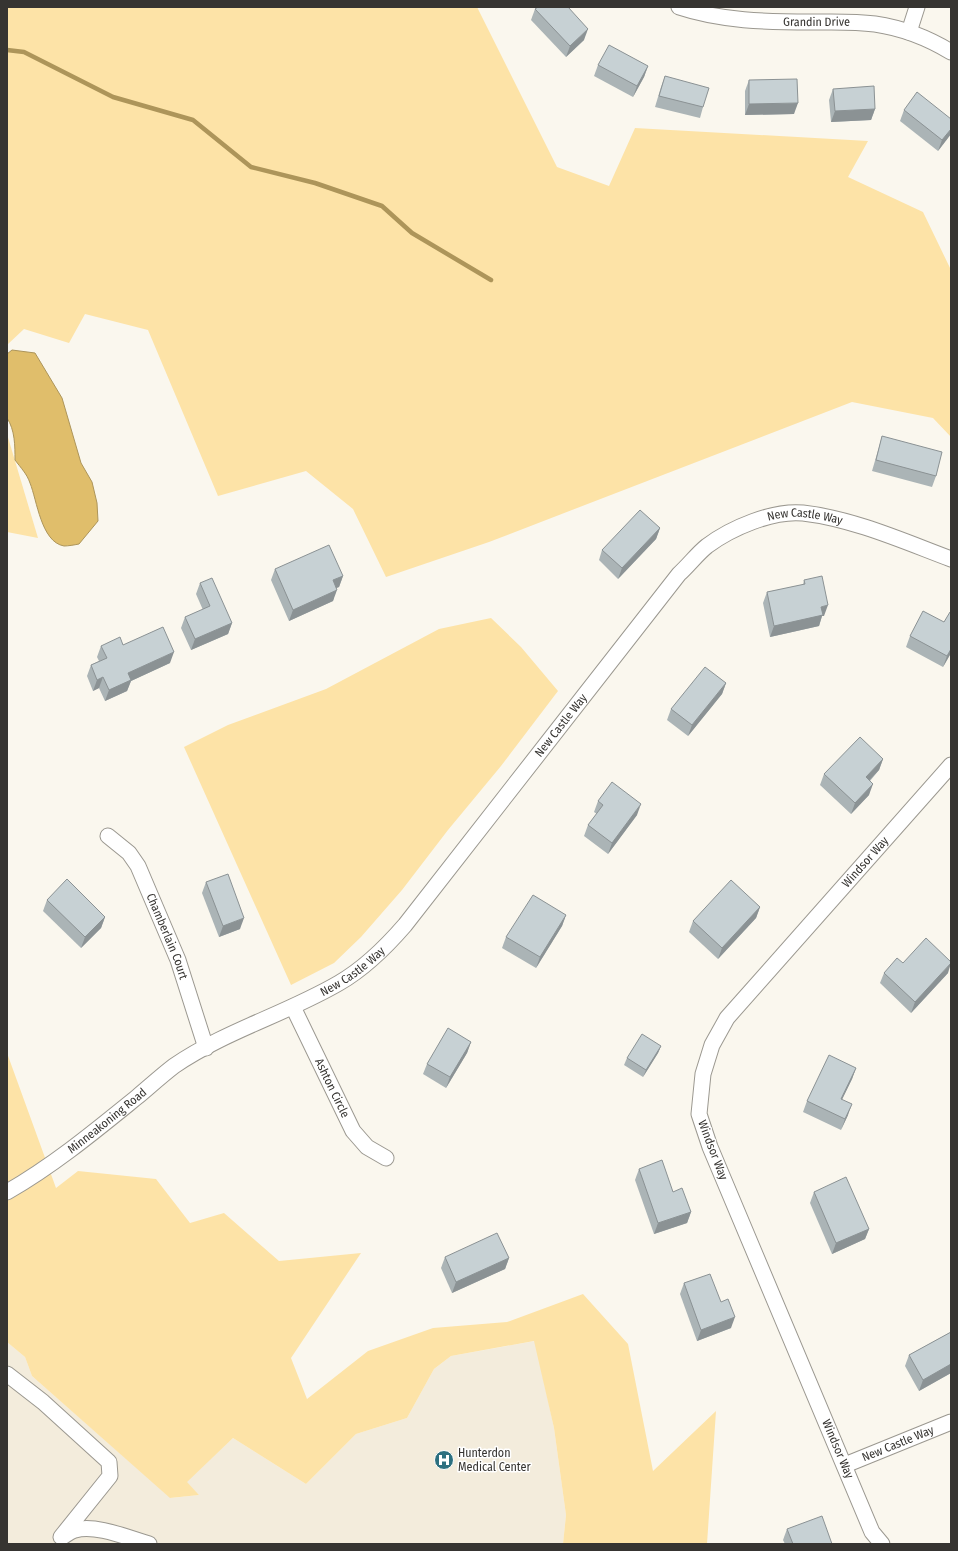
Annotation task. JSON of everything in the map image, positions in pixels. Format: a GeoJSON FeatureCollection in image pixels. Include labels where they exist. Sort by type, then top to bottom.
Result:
{"type":"FeatureCollection","features":[{"type":"Feature","properties":{"kind":"street","name":"Grandin Drive"},"geometry":{"type":"LineString","coordinates":[[679,7],[703,14],[725,18],[768,21],[855,22],[876,24],[909,32],[937,44],[951,52]]}},
{"type":"Feature","properties":{"kind":"street"},"geometry":{"type":"LineString","coordinates":[[909,32],[917,7]]}},
{"type":"Feature","properties":{"kind":"street","name":"New Castle Way"},"geometry":{"type":"LineString","coordinates":[[206,1048],[340,983],[361,968],[387,945],[405,925],[680,574],[707,547],[743,525],[774,516],[802,513],[839,520],[876,531],[951,559]]}},
{"type":"Feature","properties":{"kind":"street","name":"Windsor Way"},"geometry":{"type":"LineString","coordinates":[[882,1544],[872,1532],[710,1146],[700,1114],[703,1074],[712,1045],[727,1018],[951,765]]}},
{"type":"Feature","properties":{"kind":"street","name":"Chamberlain Court"},"geometry":{"type":"LineString","coordinates":[[108,836],[129,853],[138,866],[178,960],[206,1048]]}},
{"type":"Feature","properties":{"kind":"street","name":"Ashton Circle"},"geometry":{"type":"LineString","coordinates":[[293,1007],[353,1131],[367,1147],[386,1158]]}},
{"type":"Feature","properties":{"kind":"street","name":"Minneakoning Road"},"geometry":{"type":"LineString","coordinates":[[7,1192],[33,1177],[60,1158],[174,1066],[206,1048]]}},
{"type":"Feature","properties":{"kind":"street"},"geometry":{"type":"LineString","coordinates":[[7,1374],[43,1402],[108,1462],[110,1476],[58,1541]]}},
{"type":"Feature","properties":{"kind":"street","name":"New Castle Way"},"geometry":{"type":"LineString","coordinates":[[845,1465],[951,1422]]}},
{"type":"Feature","properties":{"kind":"street"},"geometry":{"type":"LineString","coordinates":[[58,1541],[74,1530],[90,1528],[149,1544]]}},
{"type":"Feature","properties":{"kind":"shaded area"},"geometry":{"type":"Polygon","coordinates":[[[7,7],[477,7],[557,167],[609,186],[635,128],[868,141],[848,177],[923,212],[951,270],[951,437],[933,418],[852,402],[489,542],[386,577],[353,509],[306,471],[218,496],[148,330],[85,314],[69,343],[24,329],[7,345],[7,7]]]}},
{"type":"Feature","properties":{"kind":"shaded area"},"geometry":{"type":"Polygon","coordinates":[[[12,350],[35,353],[62,398],[81,463],[92,482],[97,503],[98,521],[79,544],[64,546],[56,543],[50,537],[41,519],[29,480],[15,460],[13,433],[7,418],[7,354],[12,350]]]}},
{"type":"Feature","properties":{"kind":"shaded area"},"geometry":{"type":"Polygon","coordinates":[[[7,434],[38,538],[7,532],[7,434]]]}},
{"type":"Feature","properties":{"kind":"shaded area"},"geometry":{"type":"Polygon","coordinates":[[[491,618],[521,647],[558,691],[501,766],[448,830],[402,890],[361,937],[334,963],[291,985],[184,747],[228,725],[326,689],[439,629],[491,618]]]}},
{"type":"Feature","properties":{"kind":"shaded area"},"geometry":{"type":"Polygon","coordinates":[[[7,1053],[56,1188],[78,1171],[156,1179],[190,1223],[224,1213],[279,1261],[361,1253],[291,1358],[307,1399],[368,1351],[433,1328],[507,1322],[583,1294],[628,1344],[653,1471],[716,1411],[707,1544],[563,1544],[566,1515],[554,1428],[534,1341],[451,1356],[434,1369],[407,1418],[356,1434],[306,1484],[233,1438],[187,1482],[199,1495],[170,1498],[32,1376],[25,1357],[7,1342],[7,1053]]]}},
{"type":"Feature","properties":{"kind":"shaded area","name":"Hunterdon Medical Center"},"geometry":{"type":"Polygon","coordinates":[[[535,1341],[554,1428],[566,1515],[563,1544],[7,1544],[7,1342],[25,1357],[32,1376],[171,1498],[199,1495],[186,1482],[233,1438],[306,1484],[356,1434],[407,1418],[434,1369],[451,1356],[535,1341]]]}},
{"type":"Feature","properties":{"kind":"building"},"geometry":{"type":"Polygon","coordinates":[[[538,7],[568,7],[588,29],[570,46],[535,9],[538,7]]]}},
{"type":"Feature","properties":{"kind":"building"},"geometry":{"type":"Polygon","coordinates":[[[609,45],[648,66],[637,86],[598,65],[609,45]]]}},
{"type":"Feature","properties":{"kind":"building"},"geometry":{"type":"Polygon","coordinates":[[[665,76],[709,88],[703,107],[659,96],[665,76]]]}},
{"type":"Feature","properties":{"kind":"building"},"geometry":{"type":"Polygon","coordinates":[[[797,79],[798,103],[749,104],[749,80],[797,79]]]}},
{"type":"Feature","properties":{"kind":"building"},"geometry":{"type":"Polygon","coordinates":[[[874,86],[875,109],[835,111],[833,89],[874,86]]]}},
{"type":"Feature","properties":{"kind":"building"},"geometry":{"type":"Polygon","coordinates":[[[917,92],[951,119],[951,129],[942,140],[904,110],[917,92]]]}},
{"type":"Feature","properties":{"kind":"building"},"geometry":{"type":"Polygon","coordinates":[[[882,436],[942,452],[936,476],[876,460],[882,436]]]}},
{"type":"Feature","properties":{"kind":"building"},"geometry":{"type":"Polygon","coordinates":[[[640,510],[660,528],[622,568],[602,550],[640,510]]]}},
{"type":"Feature","properties":{"kind":"building"},"geometry":{"type":"Polygon","coordinates":[[[329,545],[343,576],[333,580],[337,590],[293,610],[275,569],[329,545]]]}},
{"type":"Feature","properties":{"kind":"building"},"geometry":{"type":"Polygon","coordinates":[[[822,576],[828,605],[821,607],[823,615],[774,626],[767,592],[805,584],[804,580],[822,576]]]}},
{"type":"Feature","properties":{"kind":"building"},"geometry":{"type":"Polygon","coordinates":[[[212,578],[232,623],[195,639],[185,617],[210,606],[200,583],[212,578]]]}},
{"type":"Feature","properties":{"kind":"building"},"geometry":{"type":"Polygon","coordinates":[[[923,611],[944,622],[951,612],[951,649],[947,656],[910,636],[923,611]]]}},
{"type":"Feature","properties":{"kind":"building"},"geometry":{"type":"Polygon","coordinates":[[[163,627],[174,652],[128,673],[131,680],[109,690],[103,677],[97,680],[91,665],[107,658],[101,646],[120,637],[123,645],[163,627]]]}},
{"type":"Feature","properties":{"kind":"building"},"geometry":{"type":"Polygon","coordinates":[[[705,667],[726,683],[692,725],[671,709],[705,667]]]}},
{"type":"Feature","properties":{"kind":"building"},"geometry":{"type":"Polygon","coordinates":[[[860,737],[883,759],[866,777],[873,784],[855,803],[824,774],[860,737]]]}},
{"type":"Feature","properties":{"kind":"building"},"geometry":{"type":"Polygon","coordinates":[[[612,782],[641,804],[612,843],[588,825],[603,805],[598,801],[612,782]]]}},
{"type":"Feature","properties":{"kind":"building"},"geometry":{"type":"Polygon","coordinates":[[[228,874],[244,918],[223,926],[206,882],[228,874]]]}},
{"type":"Feature","properties":{"kind":"building"},"geometry":{"type":"Polygon","coordinates":[[[67,879],[105,917],[85,937],[47,900],[67,879]]]}},
{"type":"Feature","properties":{"kind":"building"},"geometry":{"type":"Polygon","coordinates":[[[731,880],[760,907],[722,948],[693,921],[731,880]]]}},
{"type":"Feature","properties":{"kind":"building"},"geometry":{"type":"Polygon","coordinates":[[[533,895],[566,915],[540,957],[506,937],[533,895]]]}},
{"type":"Feature","properties":{"kind":"building"},"geometry":{"type":"Polygon","coordinates":[[[926,938],[951,963],[915,1002],[884,973],[897,958],[903,963],[926,938]]]}},
{"type":"Feature","properties":{"kind":"building"},"geometry":{"type":"Polygon","coordinates":[[[448,1028],[471,1042],[450,1077],[427,1064],[448,1028]]]}},
{"type":"Feature","properties":{"kind":"building"},"geometry":{"type":"Polygon","coordinates":[[[642,1034],[661,1046],[646,1070],[627,1058],[642,1034]]]}},
{"type":"Feature","properties":{"kind":"building"},"geometry":{"type":"Polygon","coordinates":[[[829,1055],[856,1068],[841,1099],[852,1104],[845,1119],[807,1101],[829,1055]]]}},
{"type":"Feature","properties":{"kind":"building"},"geometry":{"type":"Polygon","coordinates":[[[662,1160],[673,1192],[682,1188],[691,1212],[658,1223],[639,1169],[662,1160]]]}},
{"type":"Feature","properties":{"kind":"building"},"geometry":{"type":"Polygon","coordinates":[[[846,1177],[869,1229],[836,1243],[814,1192],[846,1177]]]}},
{"type":"Feature","properties":{"kind":"building"},"geometry":{"type":"Polygon","coordinates":[[[497,1233],[509,1258],[456,1282],[445,1257],[497,1233]]]}},
{"type":"Feature","properties":{"kind":"building"},"geometry":{"type":"Polygon","coordinates":[[[710,1274],[721,1302],[728,1299],[735,1317],[701,1330],[684,1283],[710,1274]]]}},
{"type":"Feature","properties":{"kind":"building"},"geometry":{"type":"Polygon","coordinates":[[[951,1332],[951,1364],[923,1380],[909,1355],[951,1332]]]}},
{"type":"Feature","properties":{"kind":"building"},"geometry":{"type":"Polygon","coordinates":[[[822,1516],[832,1544],[793,1544],[787,1529],[822,1516]]]}},
{"type":"Feature","properties":{"kind":"waterway"},"geometry":{"type":"LineString","coordinates":[[7,50],[24,52],[113,97],[193,120],[251,167],[315,183],[382,206],[412,233],[491,280]]}},
{"type":"Feature","properties":{"kind":"place","name":"Hunterdon Medical Center"},"geometry":{"type":"Point","coordinates":[444,1460]}}]}
